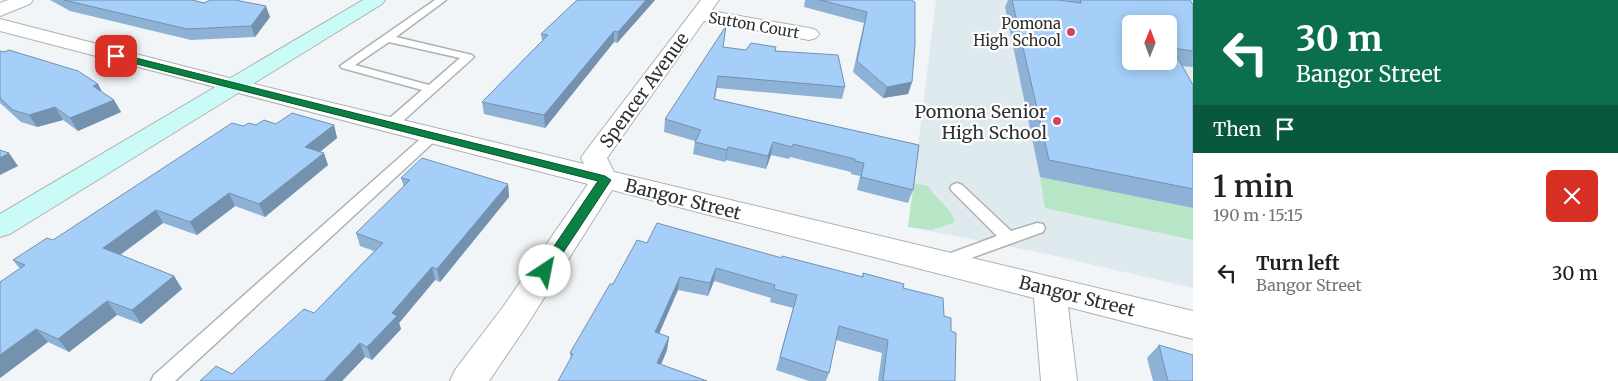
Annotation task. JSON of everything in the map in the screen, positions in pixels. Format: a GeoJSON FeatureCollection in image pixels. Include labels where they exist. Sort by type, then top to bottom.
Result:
{"type":"FeatureCollection","features":[{"type":"Feature","properties":{"kind":"main road"},"geometry":{"type":"LineString","coordinates":[[0,226],[376,0]]}},
{"type":"Feature","properties":{"kind":"street"},"geometry":{"type":"LineString","coordinates":[[0,10],[24,0]]}},
{"type":"Feature","properties":{"kind":"street","name":"Sutton Court"},"geometry":{"type":"LineString","coordinates":[[704,8],[809,34]]}},
{"type":"Feature","properties":{"kind":"street","name":"Spencer Avenue"},"geometry":{"type":"LineString","coordinates":[[605,180],[594,158],[704,8]]}},
{"type":"Feature","properties":{"kind":"street","name":"Bangor Street"},"geometry":{"type":"LineString","coordinates":[[0,26],[389,126],[1193,325]]}},
{"type":"Feature","properties":{"kind":"street"},"geometry":{"type":"LineString","coordinates":[[468,381],[605,180]]}},
{"type":"Feature","properties":{"kind":"street"},"geometry":{"type":"LineString","coordinates":[[1050,289],[1059,381]]}},
{"type":"Feature","properties":{"kind":"lane"},"geometry":{"type":"LineString","coordinates":[[431,89],[346,66],[441,0]]}},
{"type":"Feature","properties":{"kind":"lane"},"geometry":{"type":"LineString","coordinates":[[387,38],[468,57],[389,126]]}},
{"type":"Feature","properties":{"kind":"lane"},"geometry":{"type":"LineString","coordinates":[[161,381],[432,136]]}},
{"type":"Feature","properties":{"kind":"lane"},"geometry":{"type":"LineString","coordinates":[[957,188],[1008,238]]}},
{"type":"Feature","properties":{"kind":"lane"},"geometry":{"type":"LineString","coordinates":[[942,262],[1037,228]]}},
{"type":"Feature","properties":{"kind":"shaded area","name":"Pomona Senior High School"},"geometry":{"type":"Polygon","coordinates":[[[936,0],[1193,0],[1193,288],[1038,252],[908,227],[936,0]]]}},
{"type":"Feature","properties":{"kind":"green space"},"geometry":{"type":"Polygon","coordinates":[[[1040,177],[1193,208],[1193,240],[1045,208],[1040,177]]]}},
{"type":"Feature","properties":{"kind":"green space"},"geometry":{"type":"Polygon","coordinates":[[[914,183],[928,186],[950,212],[955,222],[932,230],[908,227],[914,183]]]}},
{"type":"Feature","properties":{"kind":"building"},"geometry":{"type":"Polygon","coordinates":[[[64,0],[192,0],[204,3],[210,0],[235,0],[266,6],[251,26],[187,29],[64,0]]]}},
{"type":"Feature","properties":{"kind":"building"},"geometry":{"type":"Polygon","coordinates":[[[577,0],[646,0],[618,32],[614,31],[544,115],[482,102],[548,35],[541,34],[577,0]]]}},
{"type":"Feature","properties":{"kind":"building"},"geometry":{"type":"Polygon","coordinates":[[[820,0],[911,0],[915,2],[915,44],[912,82],[887,87],[857,61],[867,12],[820,0]]]}},
{"type":"Feature","properties":{"kind":"building"},"geometry":{"type":"Polygon","coordinates":[[[1012,0],[1059,0],[1081,3],[1080,0],[1190,0],[1193,5],[1193,51],[1178,49],[1178,15],[1122,15],[1122,70],[1178,70],[1178,59],[1193,85],[1193,189],[1049,160],[1012,0]]]}},
{"type":"Feature","properties":{"kind":"building"},"geometry":{"type":"Polygon","coordinates":[[[726,26],[723,47],[746,50],[751,43],[776,47],[775,51],[838,55],[845,87],[718,76],[714,99],[919,145],[913,190],[861,177],[864,163],[855,161],[855,159],[793,144],[792,147],[773,142],[768,156],[728,147],[727,150],[695,142],[701,130],[665,119],[726,26]]]}},
{"type":"Feature","properties":{"kind":"building"},"geometry":{"type":"Polygon","coordinates":[[[9,50],[78,71],[98,84],[93,86],[114,100],[70,118],[55,107],[29,115],[13,110],[0,98],[0,51],[9,50]]]}},
{"type":"Feature","properties":{"kind":"building"},"geometry":{"type":"Polygon","coordinates":[[[292,113],[334,125],[305,147],[324,153],[259,204],[229,193],[190,222],[156,210],[103,248],[174,276],[132,310],[107,301],[58,339],[36,329],[0,355],[0,282],[25,265],[13,260],[47,238],[53,240],[232,123],[243,126],[249,123],[256,125],[264,120],[276,124],[292,113]]]}},
{"type":"Feature","properties":{"kind":"building"},"geometry":{"type":"Polygon","coordinates":[[[0,150],[9,153],[0,158],[0,150]]]}},
{"type":"Feature","properties":{"kind":"building"},"geometry":{"type":"Polygon","coordinates":[[[422,158],[508,184],[437,269],[432,267],[392,313],[397,316],[367,347],[360,343],[324,381],[200,381],[216,366],[232,374],[304,309],[314,313],[383,243],[356,233],[410,180],[401,178],[422,158]]]}},
{"type":"Feature","properties":{"kind":"building"},"geometry":{"type":"Polygon","coordinates":[[[657,223],[782,258],[782,256],[863,277],[863,273],[904,284],[903,288],[943,298],[944,316],[951,318],[951,331],[956,333],[955,381],[883,381],[888,340],[839,326],[829,373],[780,357],[797,295],[774,289],[775,285],[716,268],[710,283],[680,277],[655,332],[669,337],[657,363],[707,381],[558,381],[573,354],[570,353],[610,284],[613,284],[637,240],[647,243],[657,223]]]}},
{"type":"Feature","properties":{"kind":"building"},"geometry":{"type":"Polygon","coordinates":[[[1159,345],[1193,355],[1193,381],[1168,381],[1159,345]]]}},
{"type":"Feature","properties":{"kind":"place","name":"Pomona High School"},"geometry":{"type":"Point","coordinates":[1071,32]}},
{"type":"Feature","properties":{"kind":"place","name":"Pomona Senior High School"},"geometry":{"type":"Point","coordinates":[1057,121]}},
{"type":"Feature","properties":{"kind":"route"},"geometry":{"type":"LineString","coordinates":[[116,56],[605,180],[545,271]]}}]}
